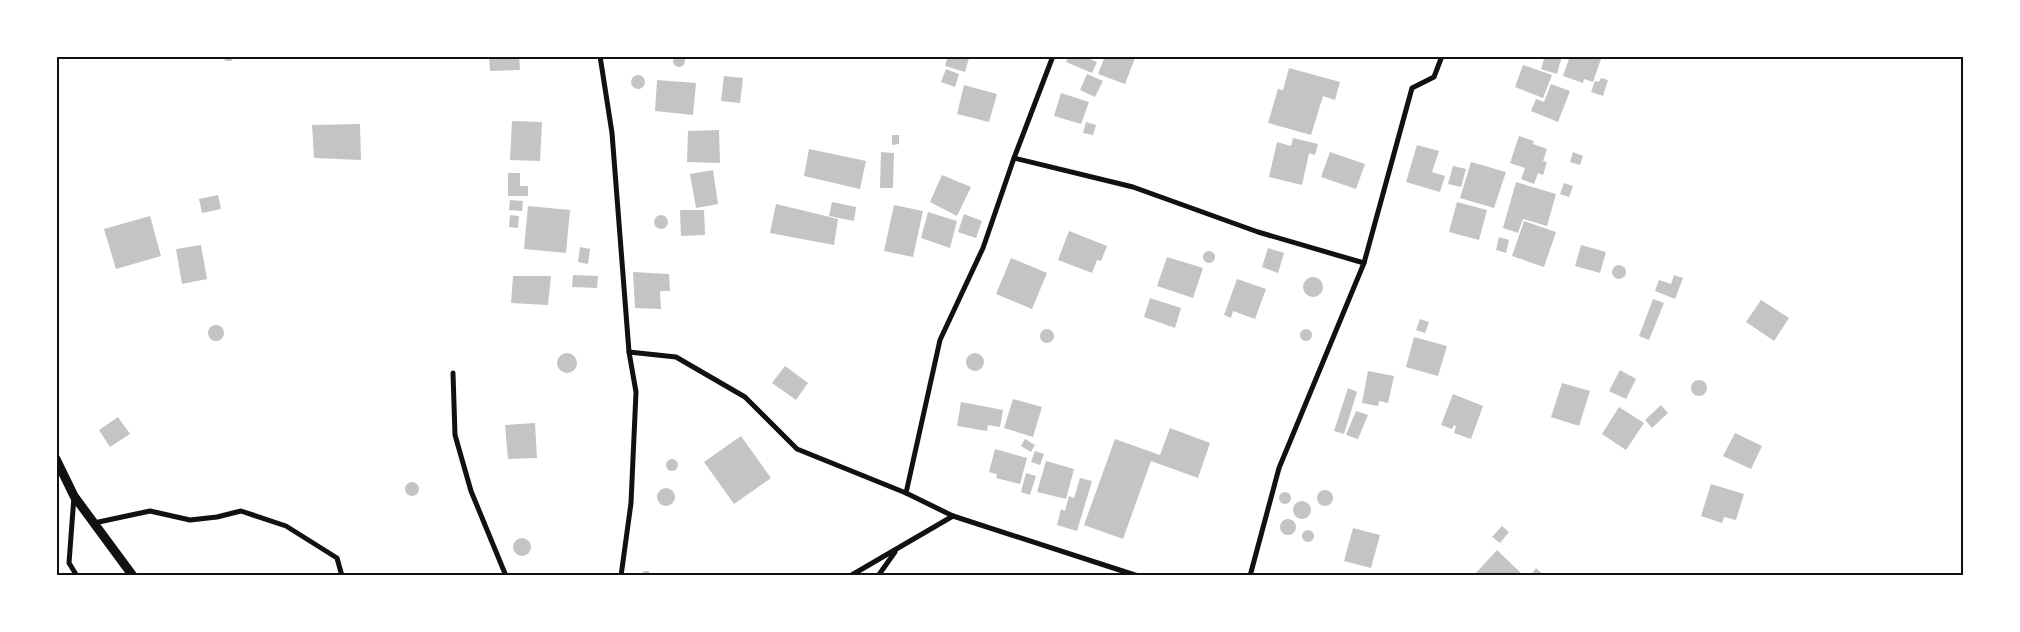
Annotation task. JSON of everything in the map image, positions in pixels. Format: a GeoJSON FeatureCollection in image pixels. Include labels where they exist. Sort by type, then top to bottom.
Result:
{"type":"FeatureCollection","features":[{"type":"Feature","properties":{"kind":"street"},"geometry":{"type":"LineString","coordinates":[[600,56],[612,133],[629,352],[636,392],[631,503],[621,576]]}},
{"type":"Feature","properties":{"kind":"street"},"geometry":{"type":"LineString","coordinates":[[906,492],[940,340],[983,248],[1014,158],[1053,56]]}},
{"type":"Feature","properties":{"kind":"street"},"geometry":{"type":"LineString","coordinates":[[1250,576],[1280,468],[1364,264],[1412,88],[1434,77],[1442,56]]}},
{"type":"Feature","properties":{"kind":"street"},"geometry":{"type":"LineString","coordinates":[[1014,158],[1133,188],[1258,232],[1364,264]]}},
{"type":"Feature","properties":{"kind":"street"},"geometry":{"type":"LineString","coordinates":[[629,352],[676,357],[745,397],[797,449],[906,492],[953,516],[1138,576]]}},
{"type":"Feature","properties":{"kind":"street"},"geometry":{"type":"LineString","coordinates":[[453,373],[455,435],[471,491],[506,576]]}},
{"type":"Feature","properties":{"kind":"street"},"geometry":{"type":"LineString","coordinates":[[56,459],[74,496],[133,576]]}},
{"type":"Feature","properties":{"kind":"street"},"geometry":{"type":"LineString","coordinates":[[74,496],[69,563],[77,576]]}},
{"type":"Feature","properties":{"kind":"street"},"geometry":{"type":"LineString","coordinates":[[94,523],[150,511],[190,520],[217,517],[241,511],[286,526],[337,558],[342,576]]}},
{"type":"Feature","properties":{"kind":"street"},"geometry":{"type":"LineString","coordinates":[[850,576],[953,516]]}},
{"type":"Feature","properties":{"kind":"street"},"geometry":{"type":"LineString","coordinates":[[878,576],[897,549]]}},
{"type":"Feature","properties":{"kind":"building"},"geometry":{"type":"Polygon","coordinates":[[[677,55],[681,55],[685,61],[681,67],[677,67],[673,63],[673,59],[677,55]]]}},
{"type":"Feature","properties":{"kind":"building"},"geometry":{"type":"Polygon","coordinates":[[[221,56],[236,56],[231,61],[226,61],[221,56]]]}},
{"type":"Feature","properties":{"kind":"building"},"geometry":{"type":"Polygon","coordinates":[[[489,56],[519,56],[520,70],[490,71],[489,56]]]}},
{"type":"Feature","properties":{"kind":"building"},"geometry":{"type":"Polygon","coordinates":[[[948,56],[969,58],[965,72],[945,66],[948,56]]]}},
{"type":"Feature","properties":{"kind":"building"},"geometry":{"type":"Polygon","coordinates":[[[1069,56],[1083,56],[1097,62],[1092,73],[1066,62],[1069,56]]]}},
{"type":"Feature","properties":{"kind":"building"},"geometry":{"type":"Polygon","coordinates":[[[1105,56],[1130,56],[1135,58],[1125,84],[1098,74],[1105,56]]]}},
{"type":"Feature","properties":{"kind":"building"},"geometry":{"type":"Polygon","coordinates":[[[1545,56],[1562,56],[1557,74],[1541,69],[1545,56]]]}},
{"type":"Feature","properties":{"kind":"building"},"geometry":{"type":"Polygon","coordinates":[[[1570,56],[1602,56],[1593,82],[1584,79],[1583,83],[1563,76],[1570,56]]]}},
{"type":"Feature","properties":{"kind":"building"},"geometry":{"type":"Polygon","coordinates":[[[1523,65],[1552,75],[1543,98],[1515,87],[1523,65]]]}},
{"type":"Feature","properties":{"kind":"building"},"geometry":{"type":"Polygon","coordinates":[[[1289,68],[1340,82],[1335,100],[1323,96],[1311,135],[1268,123],[1278,89],[1283,90],[1289,68]]]}},
{"type":"Feature","properties":{"kind":"building"},"geometry":{"type":"Polygon","coordinates":[[[946,69],[959,74],[955,87],[941,82],[946,69]]]}},
{"type":"Feature","properties":{"kind":"building"},"geometry":{"type":"Polygon","coordinates":[[[1087,74],[1103,81],[1095,97],[1080,90],[1087,74]]]}},
{"type":"Feature","properties":{"kind":"building"},"geometry":{"type":"Polygon","coordinates":[[[638,75],[643,77],[645,82],[643,87],[638,89],[633,87],[631,82],[633,77],[638,75]]]}},
{"type":"Feature","properties":{"kind":"building"},"geometry":{"type":"Polygon","coordinates":[[[724,76],[743,78],[740,103],[721,101],[724,76]]]}},
{"type":"Feature","properties":{"kind":"building"},"geometry":{"type":"Polygon","coordinates":[[[1601,78],[1608,80],[1603,96],[1591,92],[1595,81],[1599,82],[1601,78]]]}},
{"type":"Feature","properties":{"kind":"building"},"geometry":{"type":"Polygon","coordinates":[[[657,80],[696,83],[693,115],[655,111],[657,80]]]}},
{"type":"Feature","properties":{"kind":"building"},"geometry":{"type":"Polygon","coordinates":[[[1551,84],[1570,91],[1558,122],[1531,111],[1536,99],[1544,102],[1551,84]]]}},
{"type":"Feature","properties":{"kind":"building"},"geometry":{"type":"Polygon","coordinates":[[[964,85],[997,94],[989,122],[957,114],[964,85]]]}},
{"type":"Feature","properties":{"kind":"building"},"geometry":{"type":"Polygon","coordinates":[[[1061,93],[1089,102],[1081,124],[1054,116],[1061,93]]]}},
{"type":"Feature","properties":{"kind":"building"},"geometry":{"type":"Polygon","coordinates":[[[512,121],[542,122],[540,161],[510,160],[512,121]]]}},
{"type":"Feature","properties":{"kind":"building"},"geometry":{"type":"Polygon","coordinates":[[[1086,122],[1096,125],[1093,135],[1083,133],[1086,122]]]}},
{"type":"Feature","properties":{"kind":"building"},"geometry":{"type":"Polygon","coordinates":[[[360,124],[361,160],[314,158],[312,125],[360,124]]]}},
{"type":"Feature","properties":{"kind":"building"},"geometry":{"type":"Polygon","coordinates":[[[719,130],[720,163],[687,162],[688,131],[719,130]]]}},
{"type":"Feature","properties":{"kind":"building"},"geometry":{"type":"Polygon","coordinates":[[[892,135],[899,135],[899,144],[892,145],[892,135]]]}},
{"type":"Feature","properties":{"kind":"building"},"geometry":{"type":"Polygon","coordinates":[[[1519,136],[1534,141],[1533,144],[1547,149],[1543,161],[1547,162],[1543,175],[1538,173],[1534,184],[1521,179],[1525,168],[1510,163],[1519,136]]]}},
{"type":"Feature","properties":{"kind":"building"},"geometry":{"type":"Polygon","coordinates":[[[1293,138],[1318,144],[1315,155],[1309,153],[1302,185],[1269,177],[1277,142],[1291,146],[1293,138]]]}},
{"type":"Feature","properties":{"kind":"building"},"geometry":{"type":"Polygon","coordinates":[[[1417,145],[1439,151],[1432,172],[1445,176],[1440,192],[1406,182],[1417,145]]]}},
{"type":"Feature","properties":{"kind":"building"},"geometry":{"type":"Polygon","coordinates":[[[809,149],[866,161],[860,189],[804,176],[809,149]]]}},
{"type":"Feature","properties":{"kind":"building"},"geometry":{"type":"Polygon","coordinates":[[[881,152],[894,153],[893,188],[880,188],[881,152]]]}},
{"type":"Feature","properties":{"kind":"building"},"geometry":{"type":"Polygon","coordinates":[[[1330,152],[1365,164],[1356,189],[1321,177],[1330,152]]]}},
{"type":"Feature","properties":{"kind":"building"},"geometry":{"type":"Polygon","coordinates":[[[1573,152],[1583,156],[1580,165],[1570,162],[1573,152]]]}},
{"type":"Feature","properties":{"kind":"building"},"geometry":{"type":"Polygon","coordinates":[[[1471,162],[1506,172],[1494,208],[1460,198],[1471,162]]]}},
{"type":"Feature","properties":{"kind":"building"},"geometry":{"type":"Polygon","coordinates":[[[1453,166],[1466,169],[1461,187],[1448,184],[1453,166]]]}},
{"type":"Feature","properties":{"kind":"building"},"geometry":{"type":"Polygon","coordinates":[[[713,170],[718,204],[696,208],[690,174],[713,170]]]}},
{"type":"Feature","properties":{"kind":"building"},"geometry":{"type":"Polygon","coordinates":[[[508,173],[520,173],[520,186],[528,186],[528,196],[508,196],[508,173]]]}},
{"type":"Feature","properties":{"kind":"building"},"geometry":{"type":"Polygon","coordinates":[[[942,175],[971,187],[957,216],[930,202],[942,175]]]}},
{"type":"Feature","properties":{"kind":"building"},"geometry":{"type":"Polygon","coordinates":[[[1516,182],[1556,194],[1547,226],[1523,219],[1518,233],[1503,228],[1516,182]]]}},
{"type":"Feature","properties":{"kind":"building"},"geometry":{"type":"Polygon","coordinates":[[[1564,183],[1573,186],[1569,197],[1560,194],[1564,183]]]}},
{"type":"Feature","properties":{"kind":"building"},"geometry":{"type":"Polygon","coordinates":[[[218,195],[221,209],[202,213],[199,199],[218,195]]]}},
{"type":"Feature","properties":{"kind":"building"},"geometry":{"type":"Polygon","coordinates":[[[510,200],[523,201],[522,211],[509,210],[510,200]]]}},
{"type":"Feature","properties":{"kind":"building"},"geometry":{"type":"Polygon","coordinates":[[[832,202],[856,207],[854,221],[829,216],[832,202]]]}},
{"type":"Feature","properties":{"kind":"building"},"geometry":{"type":"Polygon","coordinates":[[[1457,202],[1487,210],[1479,240],[1449,232],[1457,202]]]}},
{"type":"Feature","properties":{"kind":"building"},"geometry":{"type":"Polygon","coordinates":[[[776,204],[838,219],[834,245],[770,233],[776,204]]]}},
{"type":"Feature","properties":{"kind":"building"},"geometry":{"type":"Polygon","coordinates":[[[894,205],[923,211],[913,257],[884,251],[894,205]]]}},
{"type":"Feature","properties":{"kind":"building"},"geometry":{"type":"Polygon","coordinates":[[[528,206],[570,210],[566,253],[524,249],[528,206]]]}},
{"type":"Feature","properties":{"kind":"building"},"geometry":{"type":"Polygon","coordinates":[[[680,210],[704,210],[705,235],[681,236],[680,210]]]}},
{"type":"Feature","properties":{"kind":"building"},"geometry":{"type":"Polygon","coordinates":[[[928,212],[957,221],[950,248],[921,238],[928,212]]]}},
{"type":"Feature","properties":{"kind":"building"},"geometry":{"type":"Polygon","coordinates":[[[964,214],[982,221],[976,238],[958,232],[964,214]]]}},
{"type":"Feature","properties":{"kind":"building"},"geometry":{"type":"Polygon","coordinates":[[[510,215],[519,216],[518,228],[509,227],[510,215]]]}},
{"type":"Feature","properties":{"kind":"building"},"geometry":{"type":"Polygon","coordinates":[[[661,215],[666,217],[668,222],[666,227],[661,229],[656,227],[654,222],[656,217],[661,215]]]}},
{"type":"Feature","properties":{"kind":"building"},"geometry":{"type":"Polygon","coordinates":[[[150,216],[161,256],[116,269],[104,229],[150,216]]]}},
{"type":"Feature","properties":{"kind":"building"},"geometry":{"type":"Polygon","coordinates":[[[1524,221],[1556,232],[1544,267],[1512,256],[1524,221]]]}},
{"type":"Feature","properties":{"kind":"building"},"geometry":{"type":"Polygon","coordinates":[[[1069,231],[1107,246],[1101,261],[1097,260],[1092,273],[1058,260],[1069,231]]]}},
{"type":"Feature","properties":{"kind":"building"},"geometry":{"type":"Polygon","coordinates":[[[1499,237],[1509,240],[1506,253],[1496,250],[1499,237]]]}},
{"type":"Feature","properties":{"kind":"building"},"geometry":{"type":"Polygon","coordinates":[[[201,245],[207,279],[182,284],[176,249],[201,245]]]}},
{"type":"Feature","properties":{"kind":"building"},"geometry":{"type":"Polygon","coordinates":[[[1581,245],[1606,252],[1600,273],[1575,266],[1581,245]]]}},
{"type":"Feature","properties":{"kind":"building"},"geometry":{"type":"Polygon","coordinates":[[[580,247],[590,249],[588,264],[578,262],[580,247]]]}},
{"type":"Feature","properties":{"kind":"building"},"geometry":{"type":"Polygon","coordinates":[[[1268,248],[1284,253],[1278,273],[1262,267],[1268,248]]]}},
{"type":"Feature","properties":{"kind":"building"},"geometry":{"type":"Polygon","coordinates":[[[1207,251],[1211,251],[1215,257],[1211,263],[1207,263],[1203,259],[1203,255],[1207,251]]]}},
{"type":"Feature","properties":{"kind":"building"},"geometry":{"type":"Polygon","coordinates":[[[1167,257],[1203,268],[1193,298],[1157,286],[1167,257]]]}},
{"type":"Feature","properties":{"kind":"building"},"geometry":{"type":"Polygon","coordinates":[[[1011,258],[1047,273],[1032,309],[996,294],[1011,258]]]}},
{"type":"Feature","properties":{"kind":"building"},"geometry":{"type":"Polygon","coordinates":[[[1619,265],[1624,267],[1626,272],[1624,277],[1619,279],[1614,277],[1612,272],[1614,267],[1619,265]]]}},
{"type":"Feature","properties":{"kind":"building"},"geometry":{"type":"Polygon","coordinates":[[[633,272],[669,274],[670,291],[660,291],[661,309],[635,308],[633,272]]]}},
{"type":"Feature","properties":{"kind":"building"},"geometry":{"type":"Polygon","coordinates":[[[573,275],[598,276],[597,288],[572,287],[573,275]]]}},
{"type":"Feature","properties":{"kind":"building"},"geometry":{"type":"Polygon","coordinates":[[[1674,275],[1683,278],[1675,299],[1655,291],[1659,280],[1671,284],[1674,275]]]}},
{"type":"Feature","properties":{"kind":"building"},"geometry":{"type":"Polygon","coordinates":[[[513,276],[551,276],[548,305],[511,303],[513,276]]]}},
{"type":"Feature","properties":{"kind":"building"},"geometry":{"type":"Polygon","coordinates":[[[1313,277],[1320,280],[1323,287],[1320,294],[1313,297],[1306,294],[1303,287],[1306,280],[1313,277]]]}},
{"type":"Feature","properties":{"kind":"building"},"geometry":{"type":"Polygon","coordinates":[[[1237,279],[1266,289],[1255,319],[1233,311],[1231,318],[1224,315],[1237,279]]]}},
{"type":"Feature","properties":{"kind":"building"},"geometry":{"type":"Polygon","coordinates":[[[1150,298],[1181,308],[1175,328],[1144,317],[1150,298]]]}},
{"type":"Feature","properties":{"kind":"building"},"geometry":{"type":"Polygon","coordinates":[[[1653,299],[1664,303],[1649,340],[1639,336],[1653,299]]]}},
{"type":"Feature","properties":{"kind":"building"},"geometry":{"type":"Polygon","coordinates":[[[1761,300],[1789,318],[1774,341],[1746,322],[1761,300]]]}},
{"type":"Feature","properties":{"kind":"building"},"geometry":{"type":"Polygon","coordinates":[[[1420,319],[1429,322],[1425,333],[1416,330],[1420,319]]]}},
{"type":"Feature","properties":{"kind":"building"},"geometry":{"type":"Polygon","coordinates":[[[216,325],[222,327],[224,333],[222,339],[216,341],[210,339],[208,333],[210,327],[216,325]]]}},
{"type":"Feature","properties":{"kind":"building"},"geometry":{"type":"Polygon","coordinates":[[[1044,329],[1050,329],[1054,336],[1050,343],[1044,343],[1040,339],[1040,333],[1044,329]]]}},
{"type":"Feature","properties":{"kind":"building"},"geometry":{"type":"Polygon","coordinates":[[[1304,329],[1308,329],[1312,335],[1308,341],[1304,341],[1300,337],[1300,333],[1304,329]]]}},
{"type":"Feature","properties":{"kind":"building"},"geometry":{"type":"Polygon","coordinates":[[[1414,337],[1447,346],[1438,376],[1406,367],[1414,337]]]}},
{"type":"Feature","properties":{"kind":"building"},"geometry":{"type":"Polygon","coordinates":[[[567,353],[574,356],[577,363],[574,370],[567,373],[560,370],[557,363],[560,356],[567,353]]]}},
{"type":"Feature","properties":{"kind":"building"},"geometry":{"type":"Polygon","coordinates":[[[975,353],[983,358],[984,362],[979,370],[975,371],[967,366],[966,362],[971,354],[975,353]]]}},
{"type":"Feature","properties":{"kind":"building"},"geometry":{"type":"Polygon","coordinates":[[[785,366],[808,383],[796,400],[772,383],[785,366]]]}},
{"type":"Feature","properties":{"kind":"building"},"geometry":{"type":"Polygon","coordinates":[[[1620,370],[1636,379],[1626,399],[1609,391],[1620,370]]]}},
{"type":"Feature","properties":{"kind":"building"},"geometry":{"type":"Polygon","coordinates":[[[1368,371],[1394,376],[1388,403],[1379,401],[1378,406],[1362,403],[1368,371]]]}},
{"type":"Feature","properties":{"kind":"building"},"geometry":{"type":"Polygon","coordinates":[[[1699,380],[1707,388],[1699,396],[1691,388],[1699,380]]]}},
{"type":"Feature","properties":{"kind":"building"},"geometry":{"type":"Polygon","coordinates":[[[1562,383],[1590,391],[1579,426],[1551,417],[1562,383]]]}},
{"type":"Feature","properties":{"kind":"building"},"geometry":{"type":"Polygon","coordinates":[[[1348,388],[1357,392],[1344,434],[1334,431],[1348,388]]]}},
{"type":"Feature","properties":{"kind":"building"},"geometry":{"type":"Polygon","coordinates":[[[1453,394],[1483,406],[1471,439],[1454,433],[1456,426],[1454,425],[1452,429],[1441,425],[1453,394]]]}},
{"type":"Feature","properties":{"kind":"building"},"geometry":{"type":"Polygon","coordinates":[[[1013,399],[1042,407],[1033,437],[1004,428],[1013,399]]]}},
{"type":"Feature","properties":{"kind":"building"},"geometry":{"type":"Polygon","coordinates":[[[961,402],[1003,410],[1000,427],[988,425],[987,431],[957,426],[961,402]]]}},
{"type":"Feature","properties":{"kind":"building"},"geometry":{"type":"Polygon","coordinates":[[[1661,405],[1668,413],[1652,428],[1645,420],[1661,405]]]}},
{"type":"Feature","properties":{"kind":"building"},"geometry":{"type":"Polygon","coordinates":[[[1619,407],[1644,423],[1626,450],[1602,434],[1619,407]]]}},
{"type":"Feature","properties":{"kind":"building"},"geometry":{"type":"Polygon","coordinates":[[[1356,411],[1368,415],[1358,439],[1346,435],[1356,411]]]}},
{"type":"Feature","properties":{"kind":"building"},"geometry":{"type":"Polygon","coordinates":[[[118,417],[130,434],[110,447],[99,430],[118,417]]]}},
{"type":"Feature","properties":{"kind":"building"},"geometry":{"type":"Polygon","coordinates":[[[535,423],[537,458],[508,459],[505,425],[535,423]]]}},
{"type":"Feature","properties":{"kind":"building"},"geometry":{"type":"Polygon","coordinates":[[[1170,428],[1210,443],[1198,478],[1151,461],[1123,539],[1084,525],[1115,439],[1160,455],[1170,428]]]}},
{"type":"Feature","properties":{"kind":"building"},"geometry":{"type":"Polygon","coordinates":[[[1735,433],[1762,446],[1751,469],[1723,456],[1735,433]]]}},
{"type":"Feature","properties":{"kind":"building"},"geometry":{"type":"Polygon","coordinates":[[[741,436],[771,478],[734,504],[704,462],[741,436]]]}},
{"type":"Feature","properties":{"kind":"building"},"geometry":{"type":"Polygon","coordinates":[[[1025,439],[1035,445],[1031,452],[1021,446],[1025,439]]]}},
{"type":"Feature","properties":{"kind":"building"},"geometry":{"type":"Polygon","coordinates":[[[995,449],[1027,458],[1020,484],[996,478],[997,474],[989,472],[995,449]]]}},
{"type":"Feature","properties":{"kind":"building"},"geometry":{"type":"Polygon","coordinates":[[[1035,451],[1044,454],[1040,465],[1031,462],[1035,451]]]}},
{"type":"Feature","properties":{"kind":"building"},"geometry":{"type":"Polygon","coordinates":[[[670,459],[674,459],[678,465],[674,471],[670,471],[666,467],[666,463],[670,459]]]}},
{"type":"Feature","properties":{"kind":"building"},"geometry":{"type":"Polygon","coordinates":[[[1046,461],[1074,469],[1066,499],[1037,492],[1046,461]]]}},
{"type":"Feature","properties":{"kind":"building"},"geometry":{"type":"Polygon","coordinates":[[[1026,473],[1036,476],[1030,495],[1021,492],[1026,473]]]}},
{"type":"Feature","properties":{"kind":"building"},"geometry":{"type":"Polygon","coordinates":[[[1080,478],[1092,481],[1077,531],[1057,525],[1061,509],[1065,511],[1069,496],[1074,498],[1080,478]]]}},
{"type":"Feature","properties":{"kind":"building"},"geometry":{"type":"Polygon","coordinates":[[[409,482],[415,482],[419,489],[415,496],[409,496],[405,492],[405,486],[409,482]]]}},
{"type":"Feature","properties":{"kind":"building"},"geometry":{"type":"Polygon","coordinates":[[[1711,484],[1744,494],[1736,520],[1724,517],[1722,523],[1701,516],[1711,484]]]}},
{"type":"Feature","properties":{"kind":"building"},"geometry":{"type":"Polygon","coordinates":[[[662,488],[670,488],[675,493],[673,504],[662,506],[657,501],[657,493],[662,488]]]}},
{"type":"Feature","properties":{"kind":"building"},"geometry":{"type":"Polygon","coordinates":[[[1322,490],[1328,490],[1333,495],[1331,504],[1322,506],[1317,501],[1317,495],[1322,490]]]}},
{"type":"Feature","properties":{"kind":"building"},"geometry":{"type":"Polygon","coordinates":[[[1287,492],[1290,493],[1290,503],[1283,504],[1280,503],[1279,496],[1280,493],[1287,492]]]}},
{"type":"Feature","properties":{"kind":"building"},"geometry":{"type":"Polygon","coordinates":[[[1302,501],[1310,506],[1311,510],[1306,518],[1302,519],[1294,514],[1293,510],[1298,502],[1302,501]]]}},
{"type":"Feature","properties":{"kind":"building"},"geometry":{"type":"Polygon","coordinates":[[[1285,519],[1291,519],[1296,524],[1294,533],[1285,535],[1280,530],[1280,524],[1285,519]]]}},
{"type":"Feature","properties":{"kind":"building"},"geometry":{"type":"Polygon","coordinates":[[[1502,526],[1509,532],[1500,543],[1492,537],[1502,526]]]}},
{"type":"Feature","properties":{"kind":"building"},"geometry":{"type":"Polygon","coordinates":[[[1353,528],[1380,535],[1371,568],[1344,561],[1353,528]]]}},
{"type":"Feature","properties":{"kind":"building"},"geometry":{"type":"Polygon","coordinates":[[[1308,530],[1314,536],[1308,542],[1302,536],[1308,530]]]}},
{"type":"Feature","properties":{"kind":"building"},"geometry":{"type":"Polygon","coordinates":[[[518,538],[526,538],[531,543],[529,554],[518,556],[513,551],[513,543],[518,538]]]}},
{"type":"Feature","properties":{"kind":"building"},"geometry":{"type":"Polygon","coordinates":[[[1497,550],[1524,576],[1478,576],[1475,574],[1497,550]]]}},
{"type":"Feature","properties":{"kind":"building"},"geometry":{"type":"Polygon","coordinates":[[[1536,568],[1545,576],[1530,576],[1536,568]]]}},
{"type":"Feature","properties":{"kind":"building"},"geometry":{"type":"Polygon","coordinates":[[[644,571],[648,571],[653,576],[640,576],[644,571]]]}}]}
